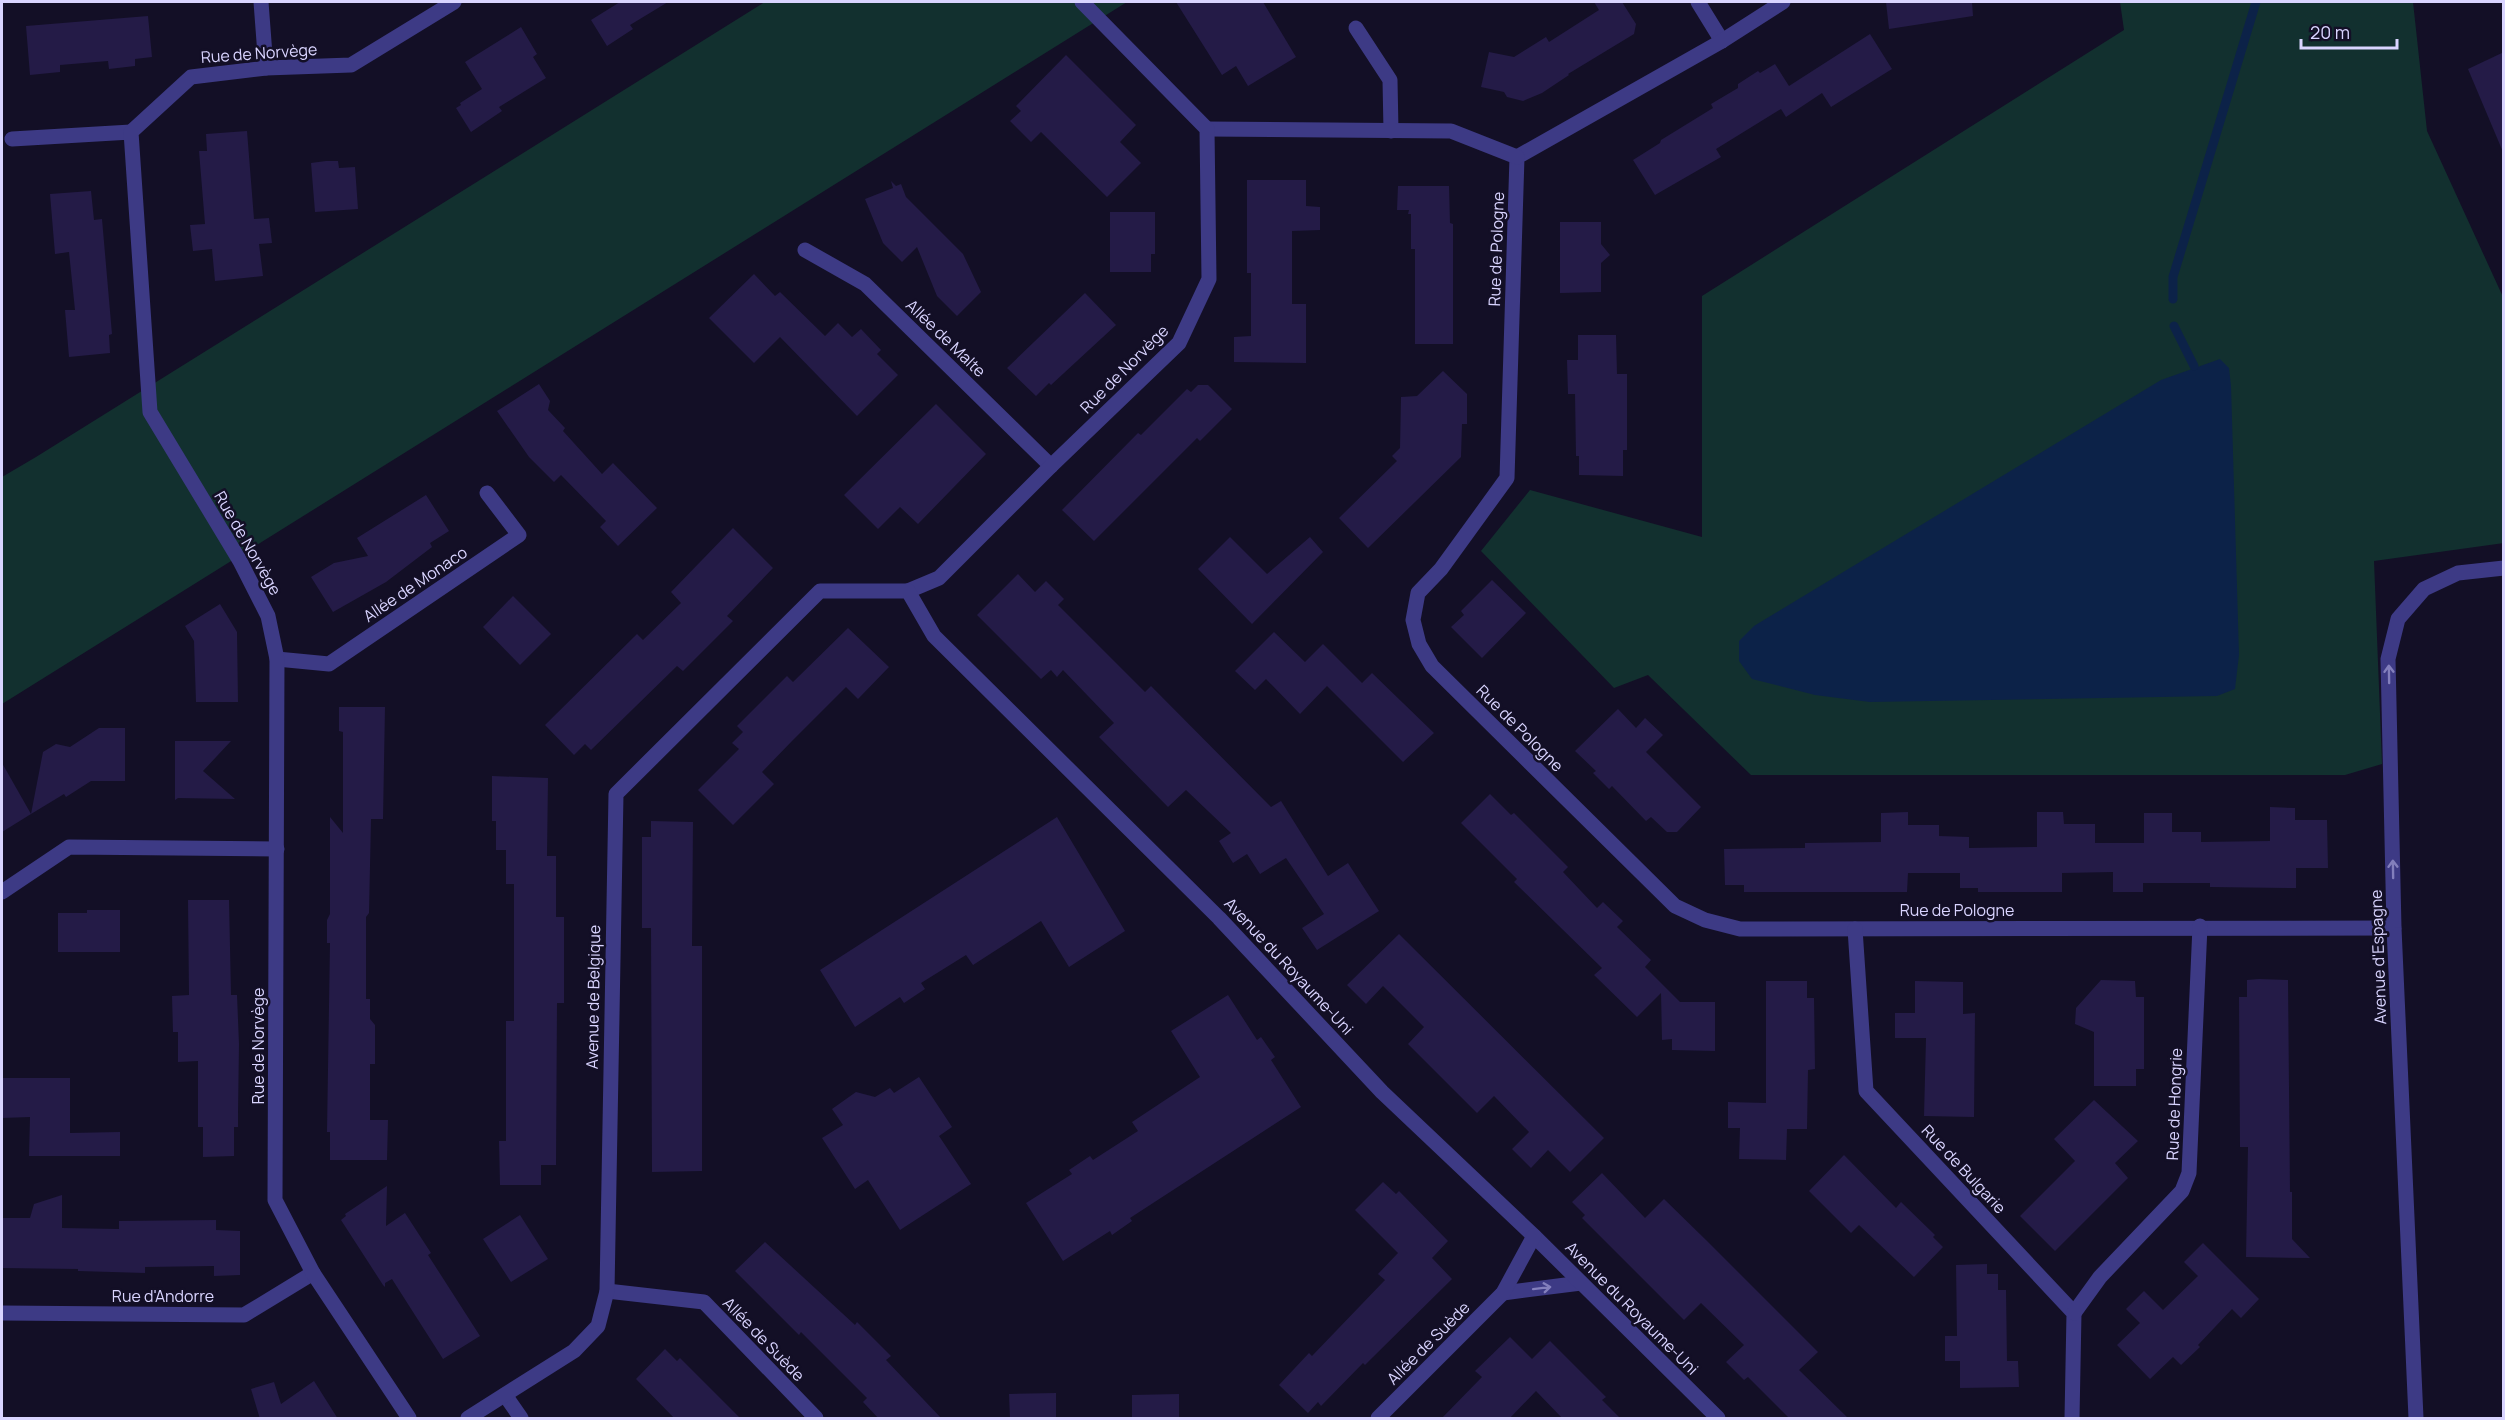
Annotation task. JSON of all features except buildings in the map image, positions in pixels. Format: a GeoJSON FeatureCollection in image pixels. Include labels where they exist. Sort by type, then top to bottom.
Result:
{"type":"FeatureCollection","features":[{"type":"Feature","properties":{"kind":"street"},"geometry":{"type":"LineString","coordinates":[[261,2],[266,68]]}},
{"type":"Feature","properties":{"kind":"street","name":"Rue de Norvège"},"geometry":{"type":"LineString","coordinates":[[409,1419],[313,1273],[275,1200],[277,659],[268,616],[250,580],[150,412],[131,132],[191,77],[266,68],[351,65],[454,2]]}},
{"type":"Feature","properties":{"kind":"street"},"geometry":{"type":"LineString","coordinates":[[1082,2],[1207,129],[1451,131],[1517,157],[1722,41],[1783,2]]}},
{"type":"Feature","properties":{"kind":"street"},"geometry":{"type":"LineString","coordinates":[[1698,2],[1722,41]]}},
{"type":"Feature","properties":{"kind":"street"},"geometry":{"type":"LineString","coordinates":[[1356,28],[1390,80],[1391,131]]}},
{"type":"Feature","properties":{"kind":"street","name":"Rue de Norvège"},"geometry":{"type":"LineString","coordinates":[[908,591],[939,578],[1051,466],[1179,344],[1209,279],[1207,129]]}},
{"type":"Feature","properties":{"kind":"street"},"geometry":{"type":"LineString","coordinates":[[12,139],[131,132]]}},
{"type":"Feature","properties":{"kind":"street","name":"Rue de Pologne"},"geometry":{"type":"LineString","coordinates":[[1517,157],[1507,478],[1441,568],[1418,593],[1413,620],[1419,644],[1432,666],[1675,906],[1705,920],[1740,929],[2394,928]]}},
{"type":"Feature","properties":{"kind":"street","name":"Allée de Malte"},"geometry":{"type":"LineString","coordinates":[[805,250],[865,284],[1051,466]]}},
{"type":"Feature","properties":{"kind":"street","name":"Allée de Monaco"},"geometry":{"type":"LineString","coordinates":[[277,659],[328,664],[519,535],[487,494]]}},
{"type":"Feature","properties":{"kind":"street","name":"Avenue d'Espagne"},"geometry":{"type":"LineString","coordinates":[[2416,1419],[2394,928],[2388,659],[2398,619],[2424,589],[2458,573],[2504,568]]}},
{"type":"Feature","properties":{"kind":"street","name":"Avenue de Belgique"},"geometry":{"type":"LineString","coordinates":[[468,1419],[574,1352],[598,1326],[607,1291],[616,794],[819,591],[908,591]]}},
{"type":"Feature","properties":{"kind":"street","name":"Avenue du Royaume-Uni"},"geometry":{"type":"LineString","coordinates":[[908,591],[934,636],[1219,918],[1382,1092],[1534,1236],[1718,1419]]}},
{"type":"Feature","properties":{"kind":"street"},"geometry":{"type":"LineString","coordinates":[[2,892],[69,847],[277,849]]}},
{"type":"Feature","properties":{"kind":"street","name":"Rue de Hongrie"},"geometry":{"type":"LineString","coordinates":[[2074,1313],[2100,1277],[2182,1191],[2189,1173],[2200,927]]}},
{"type":"Feature","properties":{"kind":"street","name":"Rue de Bulgarie"},"geometry":{"type":"LineString","coordinates":[[1855,929],[1866,1090],[2074,1313]]}},
{"type":"Feature","properties":{"kind":"street","name":"Allée de Suède"},"geometry":{"type":"LineString","coordinates":[[1378,1419],[1503,1293],[1534,1236]]}},
{"type":"Feature","properties":{"kind":"street","name":"Rue d'Andorre"},"geometry":{"type":"LineString","coordinates":[[2,1313],[244,1315],[313,1273]]}},
{"type":"Feature","properties":{"kind":"street"},"geometry":{"type":"LineString","coordinates":[[1503,1293],[1581,1283]]}},
{"type":"Feature","properties":{"kind":"street","name":"Allée de Suède"},"geometry":{"type":"LineString","coordinates":[[607,1291],[704,1302],[816,1419]]}},
{"type":"Feature","properties":{"kind":"street"},"geometry":{"type":"LineString","coordinates":[[2072,1419],[2074,1313]]}},
{"type":"Feature","properties":{"kind":"street"},"geometry":{"type":"LineString","coordinates":[[506,1395],[521,1419]]}},
{"type":"Feature","properties":{"kind":"green space"},"geometry":{"type":"Polygon","coordinates":[[[765,2],[1127,2],[2,704],[2,477],[765,2]]]}},
{"type":"Feature","properties":{"kind":"green space"},"geometry":{"type":"Polygon","coordinates":[[[2120,2],[2413,2],[2427,131],[2503,297],[2504,543],[2374,561],[2382,764],[2345,775],[1751,775],[1648,675],[1614,688],[1481,551],[1530,490],[1702,537],[1702,296],[2124,30],[2120,2]]]}},
{"type":"Feature","properties":{"kind":"water"},"geometry":{"type":"Polygon","coordinates":[[[2220,359],[2229,368],[2231,386],[2239,655],[2235,689],[2217,696],[1870,702],[1815,695],[1752,679],[1739,661],[1739,641],[1754,626],[2161,380],[2220,359]]]}},
{"type":"Feature","properties":{"kind":"waterway"},"geometry":{"type":"LineString","coordinates":[[2173,299],[2173,277],[2256,2]]}},
{"type":"Feature","properties":{"kind":"waterway"},"geometry":{"type":"LineString","coordinates":[[2174,326],[2194,366]]}}]}
